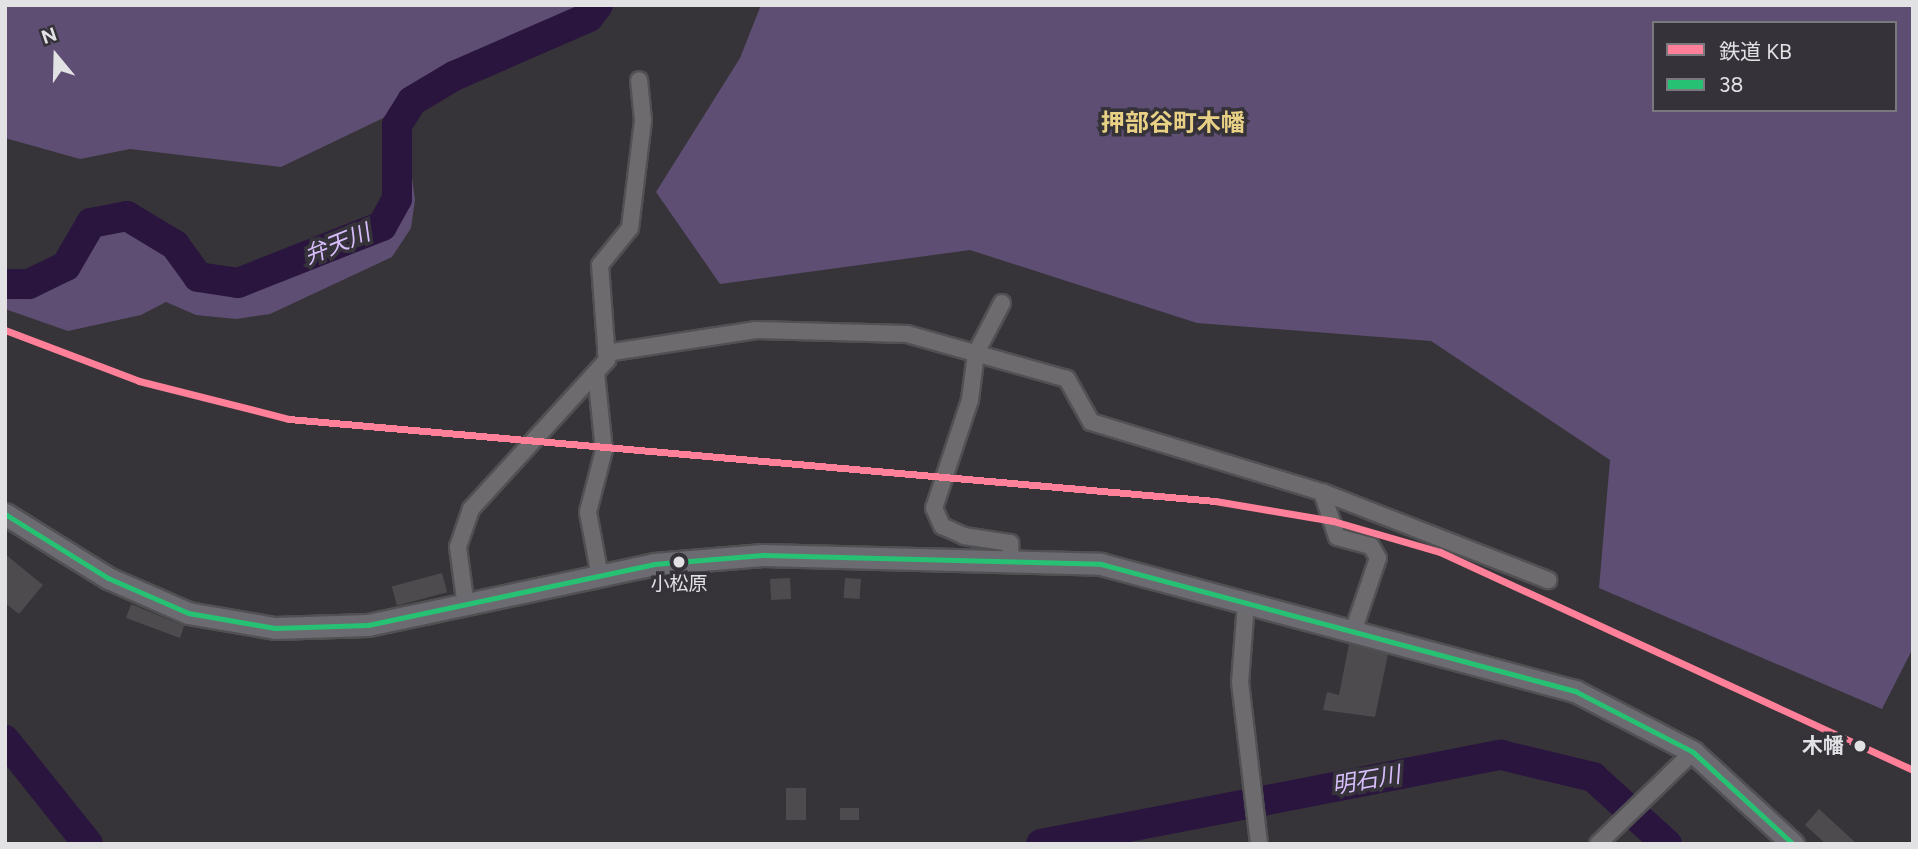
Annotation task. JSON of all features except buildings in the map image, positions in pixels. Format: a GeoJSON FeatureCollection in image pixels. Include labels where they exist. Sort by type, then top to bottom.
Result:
{"type":"FeatureCollection","features":[{"type":"Feature","properties":{"kind":"main road"},"geometry":{"type":"LineString","coordinates":[[5,514],[44,544],[107,578],[188,613],[275,628],[368,625],[466,607],[654,565],[763,555],[1101,564],[1575,691],[1693,752],[1793,844]]}},
{"type":"Feature","properties":{"kind":"street"},"geometry":{"type":"LineString","coordinates":[[466,607],[458,547],[471,509],[596,373],[606,353],[600,265],[629,228],[643,120],[639,80]]}},
{"type":"Feature","properties":{"kind":"street"},"geometry":{"type":"LineString","coordinates":[[1002,303],[976,353],[970,400],[934,508],[942,526],[964,536],[1010,543],[1011,561]]}},
{"type":"Feature","properties":{"kind":"street"},"geometry":{"type":"LineString","coordinates":[[606,353],[756,330],[907,334],[1067,379],[1091,422],[1322,492],[1548,580]]}},
{"type":"Feature","properties":{"kind":"street"},"geometry":{"type":"LineString","coordinates":[[596,373],[604,450],[588,512],[600,577]]}},
{"type":"Feature","properties":{"kind":"street"},"geometry":{"type":"LineString","coordinates":[[1322,492],[1337,537],[1371,546],[1378,558],[1353,632]]}},
{"type":"Feature","properties":{"kind":"street"},"geometry":{"type":"LineString","coordinates":[[1246,603],[1240,682],[1259,844]]}},
{"type":"Feature","properties":{"kind":"street"},"geometry":{"type":"LineString","coordinates":[[1598,844],[1693,752]]}},
{"type":"Feature","properties":{"kind":"shaded area"},"geometry":{"type":"Polygon","coordinates":[[[5,5],[587,5],[550,38],[281,167],[130,149],[80,159],[5,138],[5,5]]]}},
{"type":"Feature","properties":{"kind":"shaded area"},"geometry":{"type":"Polygon","coordinates":[[[761,5],[1913,5],[1913,648],[1882,709],[1599,588],[1610,460],[1431,341],[1197,323],[970,250],[720,284],[656,192],[740,58],[761,5]]]}},
{"type":"Feature","properties":{"kind":"shaded area"},"geometry":{"type":"Polygon","coordinates":[[[408,148],[415,200],[411,228],[392,257],[270,314],[236,319],[196,315],[166,302],[141,315],[68,331],[5,309],[5,292],[36,293],[71,269],[92,236],[123,224],[165,246],[203,288],[256,287],[359,246],[392,222],[403,199],[400,150],[408,148]]]}},
{"type":"Feature","properties":{"kind":"waterway","name":"弁天川"},"geometry":{"type":"LineString","coordinates":[[5,284],[29,284],[66,266],[91,223],[127,216],[175,245],[198,277],[238,283],[382,226],[397,199],[397,125],[412,101],[454,76],[589,17],[598,5]]}},
{"type":"Feature","properties":{"kind":"waterway","name":"明石川"},"geometry":{"type":"LineString","coordinates":[[5,740],[88,844]]}},
{"type":"Feature","properties":{"kind":"waterway","name":"明石川"},"geometry":{"type":"LineString","coordinates":[[1041,844],[1501,755],[1593,777],[1667,844]]}},
{"type":"Feature","properties":{"kind":"rail line","name":"KB"},"geometry":{"type":"LineString","coordinates":[[5,330],[139,381],[289,419],[1215,501],[1333,521],[1440,552],[1913,770]]}},
{"type":"Feature","properties":{"kind":"transit line","name":"38"},"geometry":{"type":"LineString","coordinates":[[5,514],[108,578],[188,613],[275,628],[368,625],[654,564],[763,555],[1101,564],[1575,691],[1693,752],[1793,844]]}},
{"type":"Feature","properties":{"kind":"place","name":"小松原"},"geometry":{"type":"Point","coordinates":[679,562]}},
{"type":"Feature","properties":{"kind":"place","name":"木幡"},"geometry":{"type":"Point","coordinates":[1860,746]}},
{"type":"Feature","properties":{"kind":"district","name":"押部谷町木幡"},"geometry":{"type":"Point","coordinates":[1173,123]}}]}
